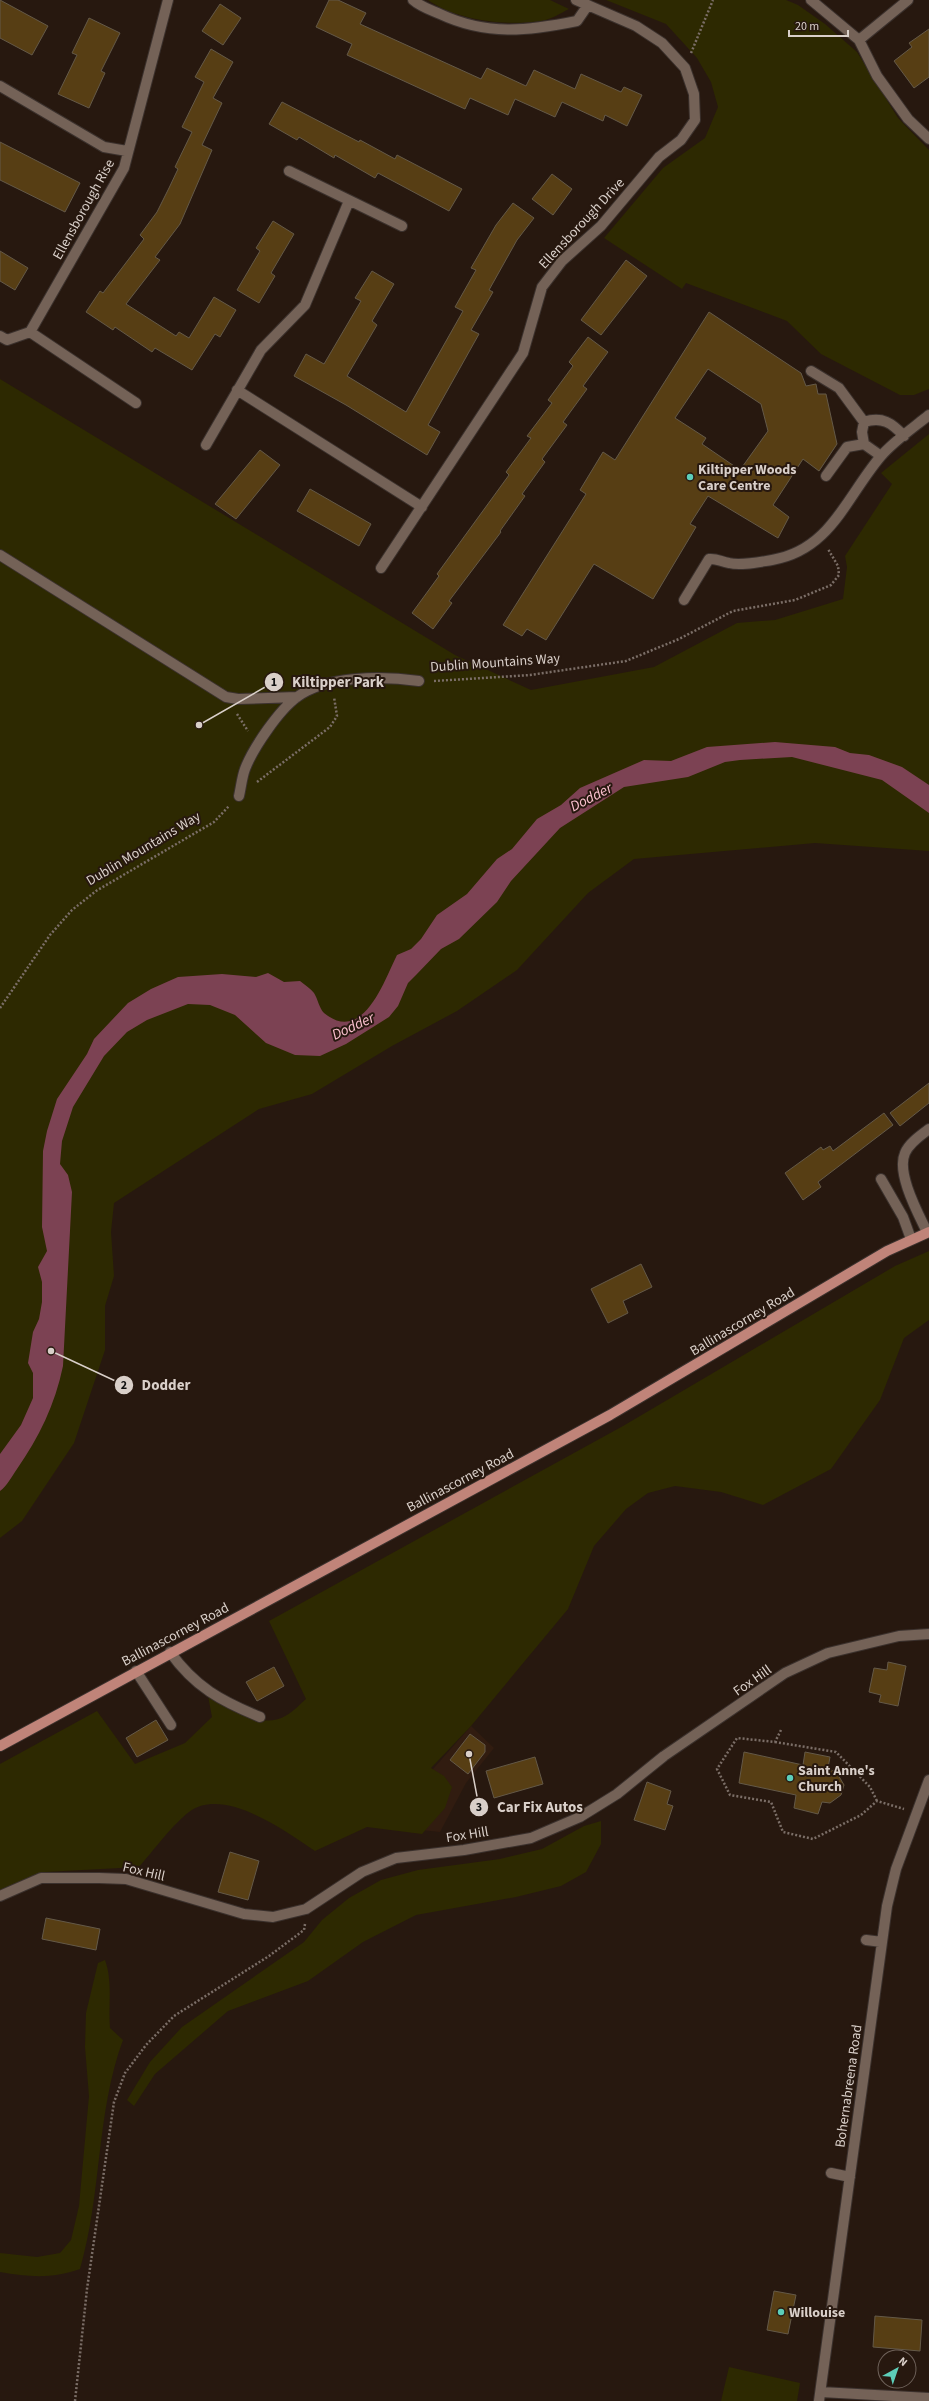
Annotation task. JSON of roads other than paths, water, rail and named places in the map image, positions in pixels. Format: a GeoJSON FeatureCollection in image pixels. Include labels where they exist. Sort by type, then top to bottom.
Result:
{"type":"FeatureCollection","features":[{"type":"Feature","properties":{"kind":"main road","name":"Ballinascorney Road"},"geometry":{"type":"LineString","coordinates":[[0,1746],[170,1652],[610,1415],[887,1251],[928,1232]]}},
{"type":"Feature","properties":{"kind":"street","name":"Ellensborough Rise"},"geometry":{"type":"LineString","coordinates":[[30,332],[124,168],[127,151],[139,116],[168,0]]}},
{"type":"Feature","properties":{"kind":"street"},"geometry":{"type":"LineString","coordinates":[[413,0],[456,22],[494,30],[539,29],[577,21],[588,5],[576,0]]}},
{"type":"Feature","properties":{"kind":"street"},"geometry":{"type":"LineString","coordinates":[[811,0],[859,40],[877,76],[908,119],[929,139]]}},
{"type":"Feature","properties":{"kind":"street"},"geometry":{"type":"LineString","coordinates":[[859,40],[908,0]]}},
{"type":"Feature","properties":{"kind":"street","name":"Ellensborough Drive"},"geometry":{"type":"LineString","coordinates":[[381,568],[523,353],[542,287],[562,261],[601,226],[659,157],[681,140],[695,120],[694,94],[685,68],[662,43],[636,26],[588,5]]}},
{"type":"Feature","properties":{"kind":"street"},"geometry":{"type":"LineString","coordinates":[[0,86],[104,147],[127,151]]}},
{"type":"Feature","properties":{"kind":"street"},"geometry":{"type":"LineString","coordinates":[[289,171],[402,226]]}},
{"type":"Feature","properties":{"kind":"street"},"geometry":{"type":"LineString","coordinates":[[206,445],[261,350],[305,305],[349,201]]}},
{"type":"Feature","properties":{"kind":"street"},"geometry":{"type":"LineString","coordinates":[[0,336],[7,340],[30,332],[136,403]]}},
{"type":"Feature","properties":{"kind":"street"},"geometry":{"type":"LineString","coordinates":[[811,371],[839,388],[864,422],[862,432],[864,444]]}},
{"type":"Feature","properties":{"kind":"street"},"geometry":{"type":"LineString","coordinates":[[237,390],[422,507]]}},
{"type":"Feature","properties":{"kind":"street"},"geometry":{"type":"LineString","coordinates":[[684,600],[709,558],[716,558],[729,564],[772,560],[786,557],[820,538],[830,528],[881,456],[929,415]]}},
{"type":"Feature","properties":{"kind":"street"},"geometry":{"type":"LineString","coordinates":[[864,422],[876,418],[892,423],[904,436]]}},
{"type":"Feature","properties":{"kind":"street"},"geometry":{"type":"LineString","coordinates":[[826,476],[847,447],[864,444],[881,456]]}},
{"type":"Feature","properties":{"kind":"street"},"geometry":{"type":"LineString","coordinates":[[0,555],[226,697],[238,699],[297,697]]}},
{"type":"Feature","properties":{"kind":"street","name":"Dublin Mountains Way"},"geometry":{"type":"LineString","coordinates":[[297,697],[329,682],[391,677],[419,681]]}},
{"type":"Feature","properties":{"kind":"street"},"geometry":{"type":"LineString","coordinates":[[240,796],[245,769],[258,746],[275,721],[297,697]]}},
{"type":"Feature","properties":{"kind":"street"},"geometry":{"type":"LineString","coordinates":[[928,1232],[903,1171],[905,1153],[914,1140],[929,1129]]}},
{"type":"Feature","properties":{"kind":"street"},"geometry":{"type":"LineString","coordinates":[[881,1179],[903,1217],[911,1239]]}},
{"type":"Feature","properties":{"kind":"street","name":"Fox Hill"},"geometry":{"type":"LineString","coordinates":[[0,1896],[41,1878],[126,1879],[244,1914],[273,1917],[306,1909],[362,1872],[396,1858],[464,1850],[531,1838],[580,1817],[617,1794],[664,1756],[785,1673],[828,1653],[899,1636],[929,1634]]}},
{"type":"Feature","properties":{"kind":"street"},"geometry":{"type":"LineString","coordinates":[[170,1652],[185,1673],[195,1681],[234,1707],[260,1717]]}},
{"type":"Feature","properties":{"kind":"street"},"geometry":{"type":"LineString","coordinates":[[136,1671],[171,1724]]}},
{"type":"Feature","properties":{"kind":"street","name":"Bohernabreena Road"},"geometry":{"type":"LineString","coordinates":[[820,2397],[824,2357],[887,1906],[896,1869],[929,1780]]}},
{"type":"Feature","properties":{"kind":"street"},"geometry":{"type":"LineString","coordinates":[[866,1940],[882,1942]]}},
{"type":"Feature","properties":{"kind":"street"},"geometry":{"type":"LineString","coordinates":[[831,2173],[850,2177]]}},
{"type":"Feature","properties":{"kind":"street"},"geometry":{"type":"LineString","coordinates":[[820,2397],[929,2398]]}},
{"type":"Feature","properties":{"kind":"water"},"geometry":{"type":"Polygon","coordinates":[[[775,742],[835,747],[850,753],[869,755],[902,767],[929,785],[929,813],[882,780],[792,757],[725,762],[688,777],[624,787],[560,828],[511,881],[497,902],[459,939],[441,949],[408,983],[398,1006],[389,1017],[346,1044],[320,1056],[295,1055],[266,1043],[235,1015],[210,1005],[188,1004],[147,1020],[127,1032],[104,1056],[73,1107],[62,1141],[60,1164],[68,1175],[72,1192],[63,1366],[56,1394],[39,1433],[9,1481],[0,1491],[0,1454],[21,1425],[33,1398],[33,1373],[28,1363],[33,1332],[39,1319],[42,1302],[42,1282],[38,1267],[47,1251],[42,1227],[43,1151],[47,1131],[57,1099],[87,1054],[94,1039],[128,1003],[151,989],[178,977],[222,974],[256,977],[268,973],[284,982],[300,981],[314,993],[324,1013],[338,1021],[350,1021],[361,1016],[370,1006],[386,980],[397,955],[411,949],[421,939],[437,915],[467,894],[497,859],[512,849],[537,819],[561,805],[580,788],[644,760],[671,761],[707,747],[775,742]]]}},
{"type":"Feature","properties":{"kind":"place","name":"Kiltipper Woods Care Centre"},"geometry":{"type":"Point","coordinates":[690,477]}},
{"type":"Feature","properties":{"kind":"place","name":"Kiltipper Park"},"geometry":{"type":"Point","coordinates":[199,725]}},
{"type":"Feature","properties":{"kind":"place","name":"Dodder"},"geometry":{"type":"Point","coordinates":[51,1351]}},
{"type":"Feature","properties":{"kind":"place","name":"Car Fix Autos"},"geometry":{"type":"Point","coordinates":[469,1754]}},
{"type":"Feature","properties":{"kind":"place","name":"Saint Anne's Church"},"geometry":{"type":"Point","coordinates":[790,1778]}},
{"type":"Feature","properties":{"kind":"place","name":"Willouise"},"geometry":{"type":"Point","coordinates":[781,2312]}}]}
